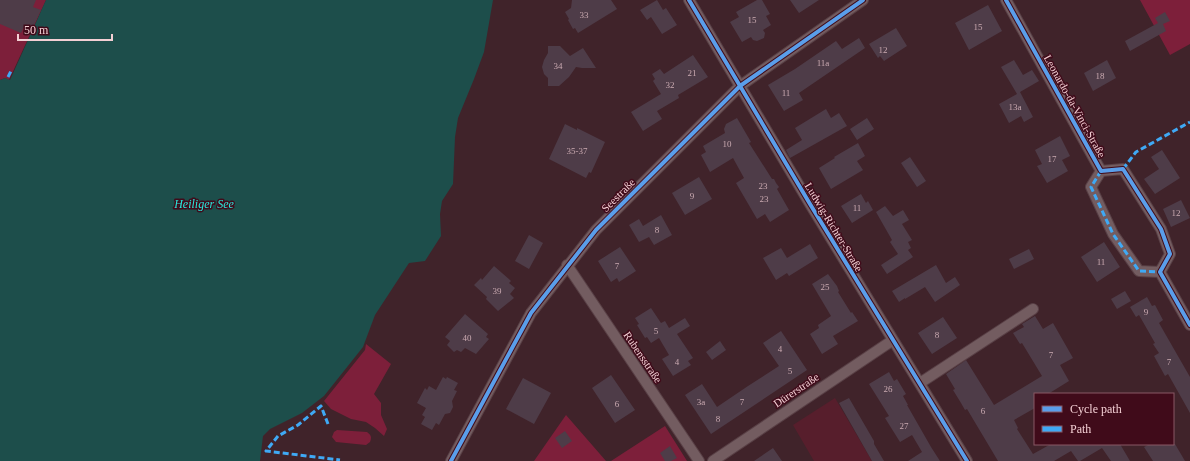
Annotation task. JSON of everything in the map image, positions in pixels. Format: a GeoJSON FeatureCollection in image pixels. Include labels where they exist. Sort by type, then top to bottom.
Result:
{"type":"FeatureCollection","features":[{"type":"Feature","properties":{"kind":"street","name":"Ludwig-Richter-Straße"},"geometry":{"type":"LineString","coordinates":[[689,0],[810,204],[967,461]]}},
{"type":"Feature","properties":{"kind":"street","name":"Seestraße"},"geometry":{"type":"LineString","coordinates":[[451,461],[531,313],[567,265],[596,230],[740,86],[863,0]]}},
{"type":"Feature","properties":{"kind":"street","name":"Leonardo-da-Vinci-Straße"},"geometry":{"type":"LineString","coordinates":[[1006,0],[1101,171]]}},
{"type":"Feature","properties":{"kind":"street","name":"Leonardo-da-Vinci-Straße"},"geometry":{"type":"LineString","coordinates":[[1123,169],[1160,229],[1170,254],[1160,272],[1139,271],[1113,234],[1091,187],[1101,171],[1123,169]]}},
{"type":"Feature","properties":{"kind":"street","name":"Rubensstraße"},"geometry":{"type":"LineString","coordinates":[[567,265],[699,461]]}},
{"type":"Feature","properties":{"kind":"street"},"geometry":{"type":"LineString","coordinates":[[1160,272],[1190,325]]}},
{"type":"Feature","properties":{"kind":"street"},"geometry":{"type":"LineString","coordinates":[[920,383],[1033,310]]}},
{"type":"Feature","properties":{"kind":"street","name":"Dürerstraße"},"geometry":{"type":"LineString","coordinates":[[713,461],[893,340]]}},
{"type":"Feature","properties":{"kind":"shaded area"},"geometry":{"type":"Polygon","coordinates":[[[0,0],[46,0],[9,80],[5,78],[0,80],[0,0]]]}},
{"type":"Feature","properties":{"kind":"shaded area"},"geometry":{"type":"Polygon","coordinates":[[[1140,0],[1190,0],[1190,44],[1170,55],[1140,0]]]}},
{"type":"Feature","properties":{"kind":"shaded area"},"geometry":{"type":"Polygon","coordinates":[[[366,344],[391,364],[374,394],[381,403],[381,415],[387,429],[384,436],[366,422],[351,419],[331,409],[324,401],[365,350],[366,344]]]}},
{"type":"Feature","properties":{"kind":"shaded area"},"geometry":{"type":"Polygon","coordinates":[[[835,398],[872,461],[814,461],[793,425],[835,398]]]}},
{"type":"Feature","properties":{"kind":"shaded area"},"geometry":{"type":"Polygon","coordinates":[[[566,415],[606,461],[534,461],[566,415]]]}},
{"type":"Feature","properties":{"kind":"shaded area"},"geometry":{"type":"Polygon","coordinates":[[[665,426],[687,461],[611,461],[665,426]]]}},
{"type":"Feature","properties":{"kind":"shaded area"},"geometry":{"type":"Polygon","coordinates":[[[337,430],[367,432],[371,436],[371,440],[366,445],[336,442],[332,437],[334,432],[337,430]]]}},
{"type":"Feature","properties":{"kind":"water","name":"Heiliger See"},"geometry":{"type":"Polygon","coordinates":[[[46,0],[493,0],[484,52],[458,118],[455,137],[453,184],[442,201],[440,214],[441,236],[425,261],[409,263],[375,315],[363,347],[324,396],[302,413],[270,429],[263,436],[260,461],[0,461],[0,80],[5,78],[10,80],[46,0]]]}},
{"type":"Feature","properties":{"kind":"building"},"geometry":{"type":"Polygon","coordinates":[[[0,0],[36,0],[33,7],[41,10],[32,29],[25,25],[21,33],[0,24],[0,0]]]}},
{"type":"Feature","properties":{"kind":"building"},"geometry":{"type":"Polygon","coordinates":[[[572,0],[611,0],[617,9],[578,33],[575,28],[573,29],[565,12],[571,8],[572,0]]]}},
{"type":"Feature","properties":{"kind":"building"},"geometry":{"type":"Polygon","coordinates":[[[657,0],[663,10],[666,8],[677,25],[662,34],[651,17],[647,20],[640,10],[657,0]]]}},
{"type":"Feature","properties":{"kind":"building"},"geometry":{"type":"Polygon","coordinates":[[[757,0],[762,0],[770,14],[766,16],[771,25],[763,30],[765,33],[764,38],[757,41],[753,40],[751,37],[742,42],[730,22],[739,17],[736,12],[757,0]]]}},
{"type":"Feature","properties":{"kind":"building"},"geometry":{"type":"Polygon","coordinates":[[[790,0],[819,0],[799,13],[790,0]]]}},
{"type":"Feature","properties":{"kind":"building"},"geometry":{"type":"Polygon","coordinates":[[[988,5],[1002,31],[969,50],[955,23],[988,5]]]}},
{"type":"Feature","properties":{"kind":"building"},"geometry":{"type":"Polygon","coordinates":[[[1165,12],[1170,21],[1163,24],[1166,31],[1130,51],[1125,41],[1158,23],[1155,18],[1165,12]]]}},
{"type":"Feature","properties":{"kind":"building"},"geometry":{"type":"Polygon","coordinates":[[[896,28],[907,46],[884,61],[880,56],[878,58],[869,44],[896,28]]]}},
{"type":"Feature","properties":{"kind":"building"},"geometry":{"type":"Polygon","coordinates":[[[859,38],[865,48],[799,93],[803,100],[784,111],[768,85],[795,69],[836,41],[842,49],[859,38]]]}},
{"type":"Feature","properties":{"kind":"building"},"geometry":{"type":"Polygon","coordinates":[[[548,46],[560,46],[570,56],[583,48],[596,68],[576,67],[569,77],[559,86],[548,86],[548,78],[544,74],[542,67],[548,53],[548,46]]]}},
{"type":"Feature","properties":{"kind":"building"},"geometry":{"type":"Polygon","coordinates":[[[693,55],[708,77],[678,95],[679,98],[657,111],[662,119],[643,131],[631,112],[661,94],[653,81],[655,79],[652,74],[660,69],[664,74],[693,55]]]}},
{"type":"Feature","properties":{"kind":"building"},"geometry":{"type":"Polygon","coordinates":[[[1014,60],[1023,75],[1032,70],[1039,81],[1020,92],[1033,117],[1024,122],[1021,116],[1009,123],[999,104],[1017,94],[1001,67],[1014,60]]]}},
{"type":"Feature","properties":{"kind":"building"},"geometry":{"type":"Polygon","coordinates":[[[1107,60],[1116,78],[1093,91],[1084,73],[1107,60]]]}},
{"type":"Feature","properties":{"kind":"building"},"geometry":{"type":"Polygon","coordinates":[[[826,109],[831,118],[839,113],[847,126],[790,158],[786,150],[802,140],[795,128],[826,109]]]}},
{"type":"Feature","properties":{"kind":"building"},"geometry":{"type":"Polygon","coordinates":[[[737,118],[751,142],[749,143],[772,179],[774,179],[779,187],[777,189],[789,210],[770,222],[765,214],[757,219],[736,183],[744,178],[733,158],[710,172],[701,155],[706,152],[703,146],[725,133],[724,129],[726,124],[737,118]]]}},
{"type":"Feature","properties":{"kind":"building"},"geometry":{"type":"Polygon","coordinates":[[[867,118],[874,129],[857,140],[850,129],[867,118]]]}},
{"type":"Feature","properties":{"kind":"building"},"geometry":{"type":"Polygon","coordinates":[[[565,124],[577,130],[577,128],[605,142],[591,173],[589,172],[586,178],[549,159],[565,124]]]}},
{"type":"Feature","properties":{"kind":"building"},"geometry":{"type":"Polygon","coordinates":[[[1060,136],[1070,156],[1062,160],[1068,171],[1047,183],[1037,166],[1042,164],[1035,150],[1060,136]]]}},
{"type":"Feature","properties":{"kind":"building"},"geometry":{"type":"Polygon","coordinates":[[[858,143],[865,156],[857,161],[863,170],[831,189],[819,168],[858,143]]]}},
{"type":"Feature","properties":{"kind":"building"},"geometry":{"type":"Polygon","coordinates":[[[1162,150],[1180,178],[1155,194],[1144,179],[1159,169],[1151,157],[1162,150]]]}},
{"type":"Feature","properties":{"kind":"building"},"geometry":{"type":"Polygon","coordinates":[[[910,157],[926,181],[917,187],[901,163],[910,157]]]}},
{"type":"Feature","properties":{"kind":"building"},"geometry":{"type":"Polygon","coordinates":[[[699,177],[712,199],[685,215],[672,193],[699,177]]]}},
{"type":"Feature","properties":{"kind":"building"},"geometry":{"type":"Polygon","coordinates":[[[861,194],[866,203],[868,201],[873,210],[852,223],[841,206],[861,194]]]}},
{"type":"Feature","properties":{"kind":"building"},"geometry":{"type":"Polygon","coordinates":[[[1181,200],[1190,218],[1171,227],[1163,209],[1181,200]]]}},
{"type":"Feature","properties":{"kind":"building"},"geometry":{"type":"Polygon","coordinates":[[[885,206],[893,216],[903,210],[909,220],[902,224],[912,240],[908,242],[911,248],[908,250],[913,257],[887,274],[881,265],[898,254],[890,242],[892,240],[876,212],[885,206]]]}},
{"type":"Feature","properties":{"kind":"building"},"geometry":{"type":"Polygon","coordinates":[[[661,215],[672,235],[654,245],[649,237],[639,242],[629,225],[639,219],[643,226],[661,215]]]}},
{"type":"Feature","properties":{"kind":"building"},"geometry":{"type":"Polygon","coordinates":[[[529,235],[543,243],[529,269],[515,261],[529,235]]]}},
{"type":"Feature","properties":{"kind":"building"},"geometry":{"type":"Polygon","coordinates":[[[1104,242],[1120,267],[1097,282],[1081,257],[1104,242]]]}},
{"type":"Feature","properties":{"kind":"building"},"geometry":{"type":"Polygon","coordinates":[[[810,244],[818,258],[789,276],[787,273],[776,280],[763,258],[781,248],[787,258],[810,244]]]}},
{"type":"Feature","properties":{"kind":"building"},"geometry":{"type":"Polygon","coordinates":[[[620,247],[636,271],[619,282],[617,278],[611,282],[598,261],[620,247]]]}},
{"type":"Feature","properties":{"kind":"building"},"geometry":{"type":"Polygon","coordinates":[[[1029,249],[1034,259],[1014,269],[1009,259],[1029,249]]]}},
{"type":"Feature","properties":{"kind":"building"},"geometry":{"type":"Polygon","coordinates":[[[936,265],[946,283],[955,277],[960,285],[935,302],[925,287],[899,302],[892,291],[936,265]]]}},
{"type":"Feature","properties":{"kind":"building"},"geometry":{"type":"Polygon","coordinates":[[[494,266],[511,281],[509,283],[515,288],[510,294],[514,298],[498,311],[486,299],[487,297],[474,285],[481,278],[482,280],[494,266]]]}},
{"type":"Feature","properties":{"kind":"building"},"geometry":{"type":"Polygon","coordinates":[[[828,274],[837,286],[838,292],[851,313],[852,312],[858,321],[833,336],[838,344],[822,354],[810,334],[819,328],[818,325],[831,316],[812,284],[828,274]]]}},
{"type":"Feature","properties":{"kind":"building"},"geometry":{"type":"Polygon","coordinates":[[[1125,291],[1131,301],[1117,309],[1111,299],[1125,291]]]}},
{"type":"Feature","properties":{"kind":"building"},"geometry":{"type":"Polygon","coordinates":[[[1147,297],[1152,306],[1155,305],[1163,320],[1159,323],[1190,377],[1190,413],[1168,374],[1165,376],[1154,356],[1159,353],[1153,344],[1155,343],[1139,315],[1136,317],[1130,307],[1147,297]]]}},
{"type":"Feature","properties":{"kind":"building"},"geometry":{"type":"Polygon","coordinates":[[[651,308],[661,323],[665,321],[669,328],[685,318],[690,326],[677,334],[693,358],[688,361],[691,365],[673,376],[662,359],[669,355],[659,338],[651,343],[647,337],[645,338],[637,325],[639,324],[635,318],[651,308]]]}},
{"type":"Feature","properties":{"kind":"building"},"geometry":{"type":"Polygon","coordinates":[[[465,314],[488,334],[486,337],[489,339],[476,354],[465,348],[461,352],[457,350],[454,352],[447,345],[450,341],[445,337],[465,314]]]}},
{"type":"Feature","properties":{"kind":"building"},"geometry":{"type":"Polygon","coordinates":[[[1035,316],[1043,329],[1053,323],[1073,358],[1060,365],[1069,381],[1050,393],[1034,393],[1034,409],[1014,420],[1018,428],[1017,429],[1033,454],[1049,445],[1121,445],[1130,461],[1111,461],[1102,448],[1080,461],[1078,461],[1071,451],[1054,461],[998,461],[967,409],[965,410],[953,390],[955,389],[946,374],[966,360],[994,405],[1042,376],[1022,343],[1020,344],[1013,333],[1024,327],[1022,324],[1035,316]]]}},
{"type":"Feature","properties":{"kind":"building"},"geometry":{"type":"Polygon","coordinates":[[[943,317],[957,338],[932,354],[918,333],[943,317]]]}},
{"type":"Feature","properties":{"kind":"building"},"geometry":{"type":"Polygon","coordinates":[[[781,331],[807,370],[711,434],[685,395],[702,384],[717,407],[779,366],[763,343],[781,331]]]}},
{"type":"Feature","properties":{"kind":"building"},"geometry":{"type":"Polygon","coordinates":[[[720,341],[726,350],[712,360],[706,352],[720,341]]]}},
{"type":"Feature","properties":{"kind":"building"},"geometry":{"type":"Polygon","coordinates":[[[889,372],[894,381],[897,379],[906,394],[903,396],[907,405],[940,461],[908,461],[922,452],[912,435],[900,442],[885,418],[889,416],[869,384],[889,372]]]}},
{"type":"Feature","properties":{"kind":"building"},"geometry":{"type":"Polygon","coordinates":[[[611,375],[635,410],[615,423],[592,388],[611,375]]]}},
{"type":"Feature","properties":{"kind":"building"},"geometry":{"type":"Polygon","coordinates":[[[443,377],[446,379],[447,377],[458,383],[454,390],[457,391],[452,401],[453,407],[450,413],[445,414],[439,425],[436,423],[432,430],[421,424],[425,417],[422,415],[426,408],[417,403],[425,388],[427,390],[429,386],[436,390],[443,377]]]}},
{"type":"Feature","properties":{"kind":"building"},"geometry":{"type":"Polygon","coordinates":[[[523,378],[551,393],[534,424],[506,409],[523,378]]]}},
{"type":"Feature","properties":{"kind":"building"},"geometry":{"type":"Polygon","coordinates":[[[849,398],[884,461],[872,461],[839,403],[849,398]]]}},
{"type":"Feature","properties":{"kind":"building"},"geometry":{"type":"Polygon","coordinates":[[[565,431],[572,441],[562,448],[555,438],[565,431]]]}},
{"type":"Feature","properties":{"kind":"building"},"geometry":{"type":"Polygon","coordinates":[[[1175,444],[1185,461],[1153,461],[1144,447],[1148,445],[1175,444]]]}},
{"type":"Feature","properties":{"kind":"building"},"geometry":{"type":"Polygon","coordinates":[[[670,446],[677,458],[671,461],[665,461],[660,453],[670,446]]]}},
{"type":"Feature","properties":{"kind":"building"},"geometry":{"type":"Polygon","coordinates":[[[773,448],[782,461],[754,461],[773,448]]]}},
{"type":"Feature","properties":{"kind":"marked path"},"geometry":{"type":"LineString","coordinates":[[8,77],[11,71]]}},
{"type":"Feature","properties":{"kind":"marked path"},"geometry":{"type":"LineString","coordinates":[[1123,169],[1136,152],[1190,122]]}},
{"type":"Feature","properties":{"kind":"marked path"},"geometry":{"type":"LineString","coordinates":[[1101,171],[1091,187],[1113,234],[1139,271],[1160,272]]}},
{"type":"Feature","properties":{"kind":"marked path"},"geometry":{"type":"LineString","coordinates":[[328,424],[321,406],[298,425],[278,436],[266,451],[340,460]]}},
{"type":"Feature","properties":{"kind":"cycle path"},"geometry":{"type":"LineString","coordinates":[[689,0],[810,204],[967,461]]}},
{"type":"Feature","properties":{"kind":"cycle path"},"geometry":{"type":"LineString","coordinates":[[451,461],[531,313],[596,230],[740,86],[863,0]]}},
{"type":"Feature","properties":{"kind":"cycle path"},"geometry":{"type":"LineString","coordinates":[[1006,0],[1101,171],[1123,169],[1161,229],[1170,254],[1160,272],[1190,325]]}}]}
